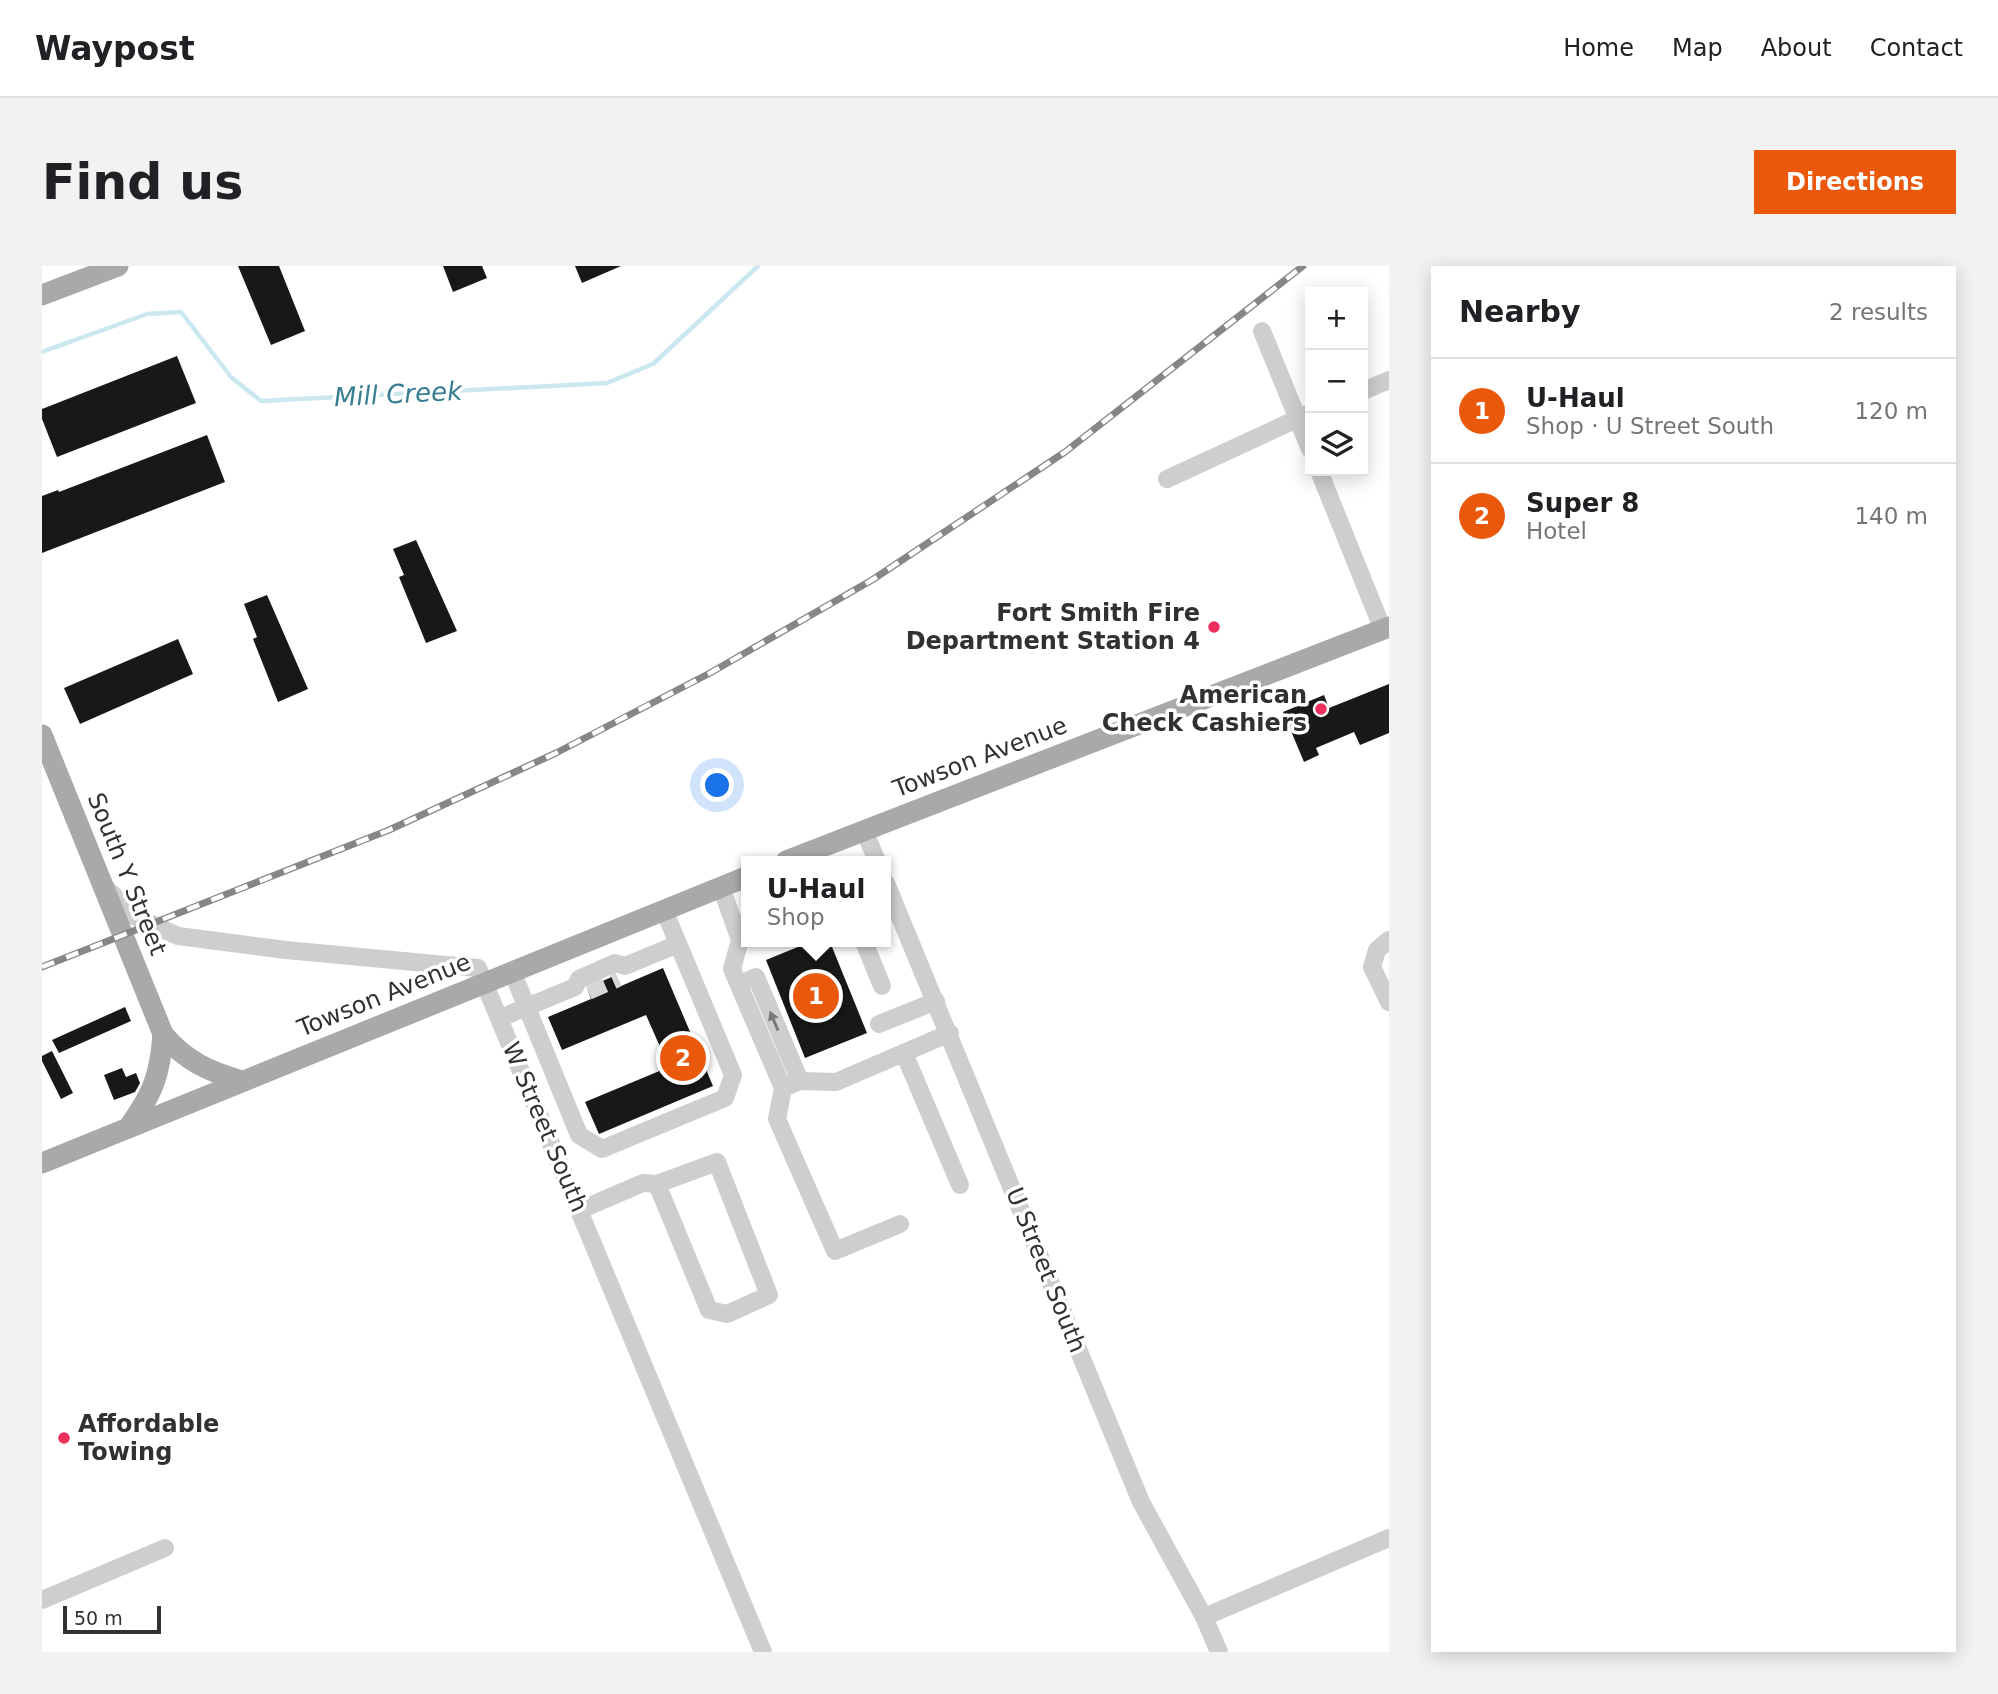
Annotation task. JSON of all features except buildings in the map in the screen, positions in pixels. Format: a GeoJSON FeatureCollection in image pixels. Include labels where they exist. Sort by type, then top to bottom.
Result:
{"type":"FeatureCollection","features":[{"type":"Feature","properties":{"kind":"main road"},"geometry":{"type":"LineString","coordinates":[[42,295],[118,266]]}},
{"type":"Feature","properties":{"kind":"main road","name":"Towson Avenue"},"geometry":{"type":"LineString","coordinates":[[799,856],[1386,629]]}},
{"type":"Feature","properties":{"kind":"main road","name":"South Y Street"},"geometry":{"type":"LineString","coordinates":[[42,735],[163,1034],[177,1051],[196,1064],[213,1073],[242,1081]]}},
{"type":"Feature","properties":{"kind":"main road","name":"Towson Avenue"},"geometry":{"type":"LineString","coordinates":[[42,1163],[741,879]]}},
{"type":"Feature","properties":{"kind":"main road","name":"South Y Street"},"geometry":{"type":"LineString","coordinates":[[128,1128],[151,1097],[158,1078],[163,1034]]}},
{"type":"Feature","properties":{"kind":"street"},"geometry":{"type":"LineString","coordinates":[[1167,479],[1304,416],[1262,331]]}},
{"type":"Feature","properties":{"kind":"street"},"geometry":{"type":"LineString","coordinates":[[1368,389],[1389,380]]}},
{"type":"Feature","properties":{"kind":"street"},"geometry":{"type":"LineString","coordinates":[[1321,476],[1386,629]]}},
{"type":"Feature","properties":{"kind":"street"},"geometry":{"type":"LineString","coordinates":[[864,830],[875,856]]}},
{"type":"Feature","properties":{"kind":"street"},"geometry":{"type":"LineString","coordinates":[[103,884],[136,917],[178,936],[286,950],[478,968],[484,982]]}},
{"type":"Feature","properties":{"kind":"street"},"geometry":{"type":"LineString","coordinates":[[721,887],[741,934]]}},
{"type":"Feature","properties":{"kind":"street","name":"U Street South"},"geometry":{"type":"LineString","coordinates":[[891,909],[950,1033],[1141,1502],[1204,1617],[1219,1652]]}},
{"type":"Feature","properties":{"kind":"street"},"geometry":{"type":"LineString","coordinates":[[512,971],[579,1135],[602,1149],[725,1098],[733,1075],[664,910]]}},
{"type":"Feature","properties":{"kind":"street"},"geometry":{"type":"LineString","coordinates":[[1389,940],[1374,956],[1372,967],[1375,978],[1389,1002]]}},
{"type":"Feature","properties":{"kind":"street"},"geometry":{"type":"LineString","coordinates":[[500,1018],[526,1006],[581,989],[579,979],[615,963],[621,972],[678,944]]}},
{"type":"Feature","properties":{"kind":"street"},"geometry":{"type":"LineString","coordinates":[[741,945],[733,969],[783,1088],[777,1119],[835,1251],[900,1224]]}},
{"type":"Feature","properties":{"kind":"street"},"geometry":{"type":"LineString","coordinates":[[865,947],[881,986]]}},
{"type":"Feature","properties":{"kind":"street"},"geometry":{"type":"LineString","coordinates":[[739,984],[756,977],[800,1081]]}},
{"type":"Feature","properties":{"kind":"street","name":"W Street South"},"geometry":{"type":"LineString","coordinates":[[484,982],[763,1652]]}},
{"type":"Feature","properties":{"kind":"street"},"geometry":{"type":"LineString","coordinates":[[879,1024],[936,1001]]}},
{"type":"Feature","properties":{"kind":"street"},"geometry":{"type":"LineString","coordinates":[[783,1088],[800,1081],[836,1082],[950,1033]]}},
{"type":"Feature","properties":{"kind":"street"},"geometry":{"type":"LineString","coordinates":[[904,1053],[960,1185]]}},
{"type":"Feature","properties":{"kind":"street"},"geometry":{"type":"LineString","coordinates":[[580,1210],[643,1183],[657,1184],[717,1162],[769,1295],[727,1314],[709,1310],[657,1184]]}},
{"type":"Feature","properties":{"kind":"street"},"geometry":{"type":"LineString","coordinates":[[1204,1617],[1389,1538]]}},
{"type":"Feature","properties":{"kind":"street"},"geometry":{"type":"LineString","coordinates":[[42,1601],[165,1548]]}},
{"type":"Feature","properties":{"kind":"waterway","name":"Mill Creek"},"geometry":{"type":"LineString","coordinates":[[42,352],[147,314],[181,312],[231,377],[261,401],[607,383],[653,364],[758,266]]}},
{"type":"Feature","properties":{"kind":"tunnel"},"geometry":{"type":"LineString","coordinates":[[588,991],[618,978]]}},
{"type":"Feature","properties":{"kind":"railway"},"geometry":{"type":"LineString","coordinates":[[42,967],[389,830],[556,753],[710,673],[872,580],[1065,452],[1303,266]]}},
{"type":"Feature","properties":{"kind":"place","name":"Fort Smith Fire Department Station 4"},"geometry":{"type":"Point","coordinates":[1214,627]}},
{"type":"Feature","properties":{"kind":"place","name":"American Check Cashiers"},"geometry":{"type":"Point","coordinates":[1321,709]}},
{"type":"Feature","properties":{"kind":"place","name":"U-Haul"},"geometry":{"type":"Point","coordinates":[816,996]}},
{"type":"Feature","properties":{"kind":"place","name":"Super 8"},"geometry":{"type":"Point","coordinates":[683,1058]}},
{"type":"Feature","properties":{"kind":"place","name":"Affordable Towing"},"geometry":{"type":"Point","coordinates":[64,1438]}}]}
